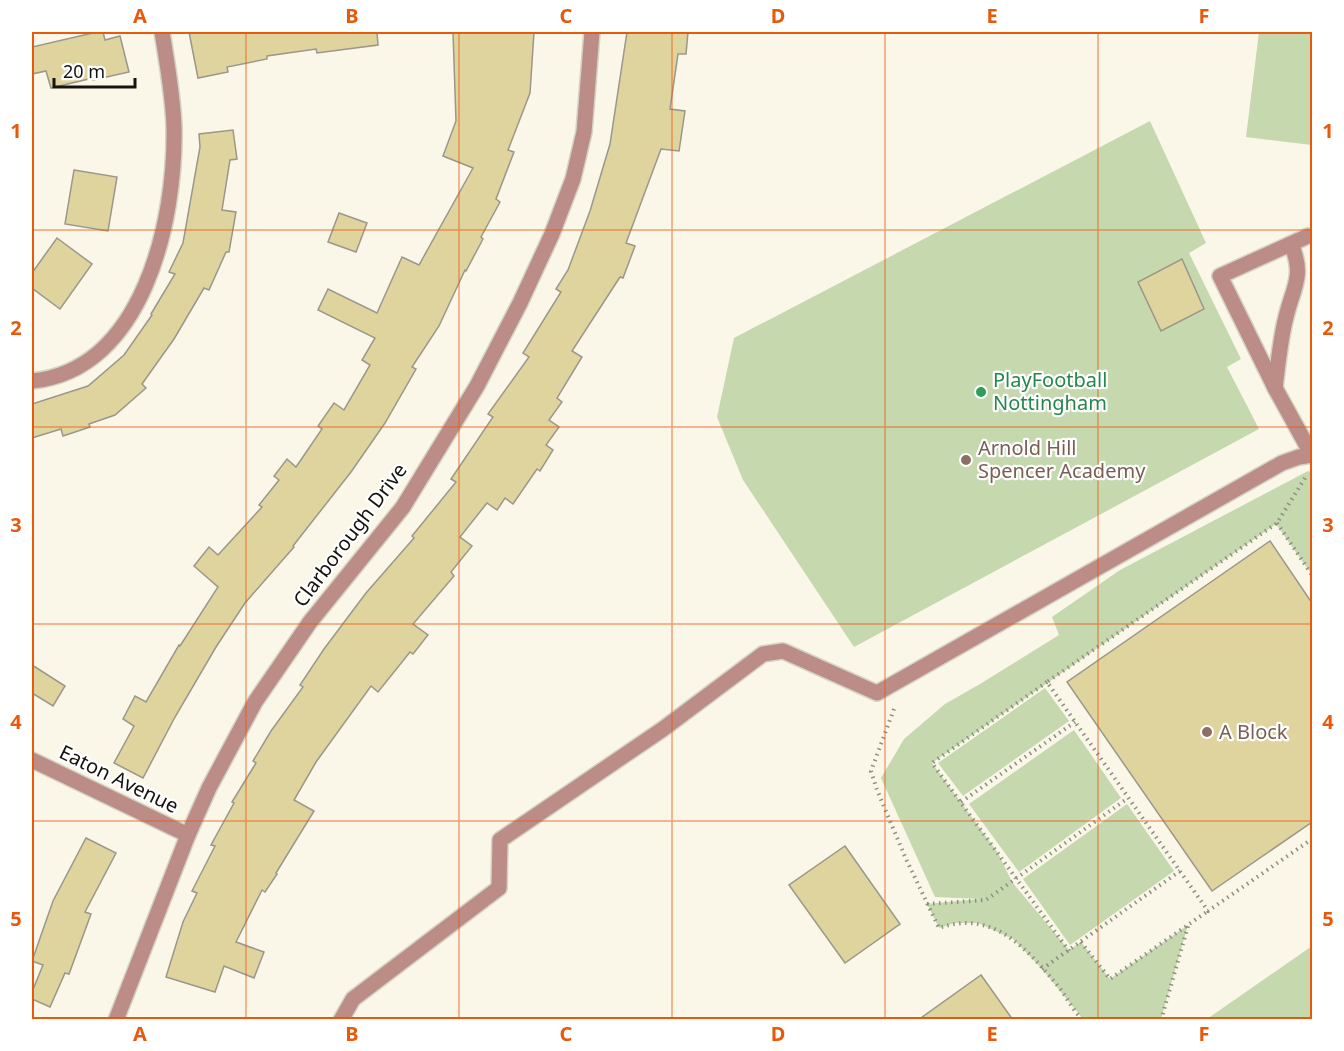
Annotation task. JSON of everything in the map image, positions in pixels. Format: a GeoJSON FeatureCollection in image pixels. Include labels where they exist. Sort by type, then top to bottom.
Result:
{"type":"FeatureCollection","features":[{"type":"Feature","properties":{"kind":"street"},"geometry":{"type":"LineString","coordinates":[[32,381],[69,372],[88,362],[102,350],[135,306],[149,272],[164,230],[170,198],[172,166],[174,126],[162,32]]}},
{"type":"Feature","properties":{"kind":"street","name":"Clarborough Drive"},"geometry":{"type":"LineString","coordinates":[[116,1020],[188,835],[209,788],[255,702],[310,622],[403,507],[477,386],[520,303],[552,234],[573,179],[584,132],[592,32]]}},
{"type":"Feature","properties":{"kind":"street"},"geometry":{"type":"LineString","coordinates":[[341,1020],[354,999],[499,888],[500,840],[663,729],[763,654],[783,651],[877,693],[1282,463],[1312,455],[1275,388],[1220,276],[1308,236]]}},
{"type":"Feature","properties":{"kind":"street"},"geometry":{"type":"LineString","coordinates":[[1275,388],[1286,317],[1297,283],[1298,260],[1290,244]]}},
{"type":"Feature","properties":{"kind":"street","name":"Eaton Avenue"},"geometry":{"type":"LineString","coordinates":[[32,760],[188,835]]}},
{"type":"Feature","properties":{"kind":"path"},"geometry":{"type":"LineString","coordinates":[[1069,951],[932,763],[1277,523],[1308,471]]}},
{"type":"Feature","properties":{"kind":"path"},"geometry":{"type":"LineString","coordinates":[[1277,523],[1312,575]]}},
{"type":"Feature","properties":{"kind":"path"},"geometry":{"type":"LineString","coordinates":[[1047,682],[1208,911]]}},
{"type":"Feature","properties":{"kind":"path"},"geometry":{"type":"LineString","coordinates":[[897,705],[892,710],[871,771],[877,790],[939,928],[955,922],[978,923],[1013,939],[1042,969],[1083,1020]]}},
{"type":"Feature","properties":{"kind":"path"},"geometry":{"type":"LineString","coordinates":[[960,802],[1075,722]]}},
{"type":"Feature","properties":{"kind":"path"},"geometry":{"type":"LineString","coordinates":[[927,904],[986,900],[1128,798]]}},
{"type":"Feature","properties":{"kind":"path"},"geometry":{"type":"LineString","coordinates":[[1081,942],[1110,979],[1312,839]]}},
{"type":"Feature","properties":{"kind":"path"},"geometry":{"type":"LineString","coordinates":[[1042,969],[1180,871]]}},
{"type":"Feature","properties":{"kind":"path"},"geometry":{"type":"LineString","coordinates":[[1161,1020],[1188,925]]}},
{"type":"Feature","properties":{"kind":"green space"},"geometry":{"type":"Polygon","coordinates":[[[1259,32],[1312,32],[1312,145],[1246,137],[1259,32]]]}},
{"type":"Feature","properties":{"kind":"green space","name":"PlayFootball Nottingham"},"geometry":{"type":"Polygon","coordinates":[[[1150,121],[1206,243],[1189,253],[1241,359],[1227,367],[1259,429],[854,647],[743,480],[717,417],[734,338],[1150,121]]]}},
{"type":"Feature","properties":{"kind":"green space"},"geometry":{"type":"Polygon","coordinates":[[[1308,471],[1312,473],[1312,575],[1276,524],[932,763],[998,853],[1012,882],[1069,950],[1081,942],[1110,979],[1188,925],[1161,1019],[1083,1019],[1042,969],[1013,939],[978,923],[955,923],[939,928],[927,904],[980,899],[935,897],[881,778],[904,739],[945,704],[1059,635],[1052,617],[1120,570],[1308,471]]]}},
{"type":"Feature","properties":{"kind":"green space"},"geometry":{"type":"Polygon","coordinates":[[[1045,688],[1069,721],[963,796],[938,763],[1045,688]]]}},
{"type":"Feature","properties":{"kind":"green space"},"geometry":{"type":"Polygon","coordinates":[[[1074,730],[1121,798],[1019,872],[969,804],[1074,730]]]}},
{"type":"Feature","properties":{"kind":"green space"},"geometry":{"type":"Polygon","coordinates":[[[1127,804],[1174,871],[1070,945],[1023,879],[1127,804]]]}},
{"type":"Feature","properties":{"kind":"green space"},"geometry":{"type":"Polygon","coordinates":[[[1312,946],[1312,1019],[1207,1019],[1312,946]]]}},
{"type":"Feature","properties":{"kind":"building"},"geometry":{"type":"Polygon","coordinates":[[[103,32],[105,40],[120,36],[129,72],[51,88],[46,71],[32,74],[32,47],[103,32]]]}},
{"type":"Feature","properties":{"kind":"building"},"geometry":{"type":"Polygon","coordinates":[[[189,32],[377,32],[378,45],[317,53],[316,49],[267,56],[267,59],[227,67],[228,72],[198,78],[189,32]]]}},
{"type":"Feature","properties":{"kind":"building"},"geometry":{"type":"Polygon","coordinates":[[[453,32],[534,32],[530,93],[508,150],[514,152],[496,199],[500,202],[439,326],[412,367],[416,369],[385,423],[294,547],[245,603],[175,717],[143,778],[114,763],[134,726],[123,719],[135,696],[146,702],[179,645],[218,587],[194,566],[209,547],[218,555],[262,507],[259,505],[279,480],[274,476],[287,459],[296,467],[322,429],[318,426],[334,403],[344,410],[370,365],[362,360],[375,338],[318,310],[328,289],[377,313],[402,257],[419,265],[473,168],[443,156],[456,121],[453,32]]]}},
{"type":"Feature","properties":{"kind":"building"},"geometry":{"type":"Polygon","coordinates":[[[627,32],[688,32],[686,54],[678,54],[670,109],[685,111],[679,151],[661,149],[626,243],[635,246],[623,278],[620,277],[572,351],[582,357],[557,398],[562,402],[549,420],[559,427],[546,445],[553,450],[540,471],[537,469],[513,504],[505,498],[497,510],[487,503],[460,537],[472,546],[451,572],[454,576],[413,624],[428,635],[413,654],[410,652],[378,692],[371,686],[316,762],[294,800],[314,811],[277,874],[265,892],[262,890],[236,942],[264,952],[254,978],[224,966],[215,992],[166,977],[183,922],[197,893],[192,891],[215,846],[211,845],[234,803],[232,802],[256,763],[253,761],[271,731],[303,687],[300,685],[324,649],[456,482],[451,479],[493,417],[488,414],[529,357],[523,353],[561,292],[556,289],[568,270],[590,211],[610,144],[627,32]]]}},
{"type":"Feature","properties":{"kind":"building"},"geometry":{"type":"Polygon","coordinates":[[[233,130],[237,159],[230,160],[222,210],[236,212],[229,252],[226,252],[209,290],[204,288],[174,339],[142,384],[146,388],[115,415],[89,424],[90,427],[63,436],[61,429],[32,438],[32,404],[88,386],[124,355],[152,315],[175,274],[169,272],[183,243],[200,147],[199,134],[233,130]]]}},
{"type":"Feature","properties":{"kind":"building"},"geometry":{"type":"Polygon","coordinates":[[[74,170],[117,177],[108,231],[65,224],[74,170]]]}},
{"type":"Feature","properties":{"kind":"building"},"geometry":{"type":"Polygon","coordinates":[[[339,213],[367,223],[356,252],[328,242],[339,213]]]}},
{"type":"Feature","properties":{"kind":"building"},"geometry":{"type":"Polygon","coordinates":[[[57,238],[92,264],[60,309],[32,288],[32,273],[57,238]]]}},
{"type":"Feature","properties":{"kind":"building"},"geometry":{"type":"Polygon","coordinates":[[[1182,259],[1204,309],[1161,331],[1138,282],[1182,259]]]}},
{"type":"Feature","properties":{"kind":"building","name":"A Block"},"geometry":{"type":"Polygon","coordinates":[[[1270,541],[1312,603],[1312,822],[1212,891],[1067,682],[1270,541]]]}},
{"type":"Feature","properties":{"kind":"building"},"geometry":{"type":"Polygon","coordinates":[[[32,665],[65,686],[53,706],[32,693],[32,665]]]}},
{"type":"Feature","properties":{"kind":"building"},"geometry":{"type":"Polygon","coordinates":[[[86,838],[116,853],[85,912],[91,914],[69,974],[65,973],[50,1007],[32,999],[32,992],[43,965],[32,961],[53,901],[86,838]]]}},
{"type":"Feature","properties":{"kind":"building"},"geometry":{"type":"Polygon","coordinates":[[[845,846],[900,924],[845,963],[789,885],[845,846]]]}},
{"type":"Feature","properties":{"kind":"building"},"geometry":{"type":"Polygon","coordinates":[[[981,975],[1013,1020],[918,1020],[981,975]]]}},
{"type":"Feature","properties":{"kind":"place","name":"PlayFootball Nottingham"},"geometry":{"type":"Point","coordinates":[981,392]}},
{"type":"Feature","properties":{"kind":"place","name":"Arnold Hill Spencer Academy"},"geometry":{"type":"Point","coordinates":[966,460]}},
{"type":"Feature","properties":{"kind":"place","name":"A Block"},"geometry":{"type":"Point","coordinates":[1207,732]}}]}
